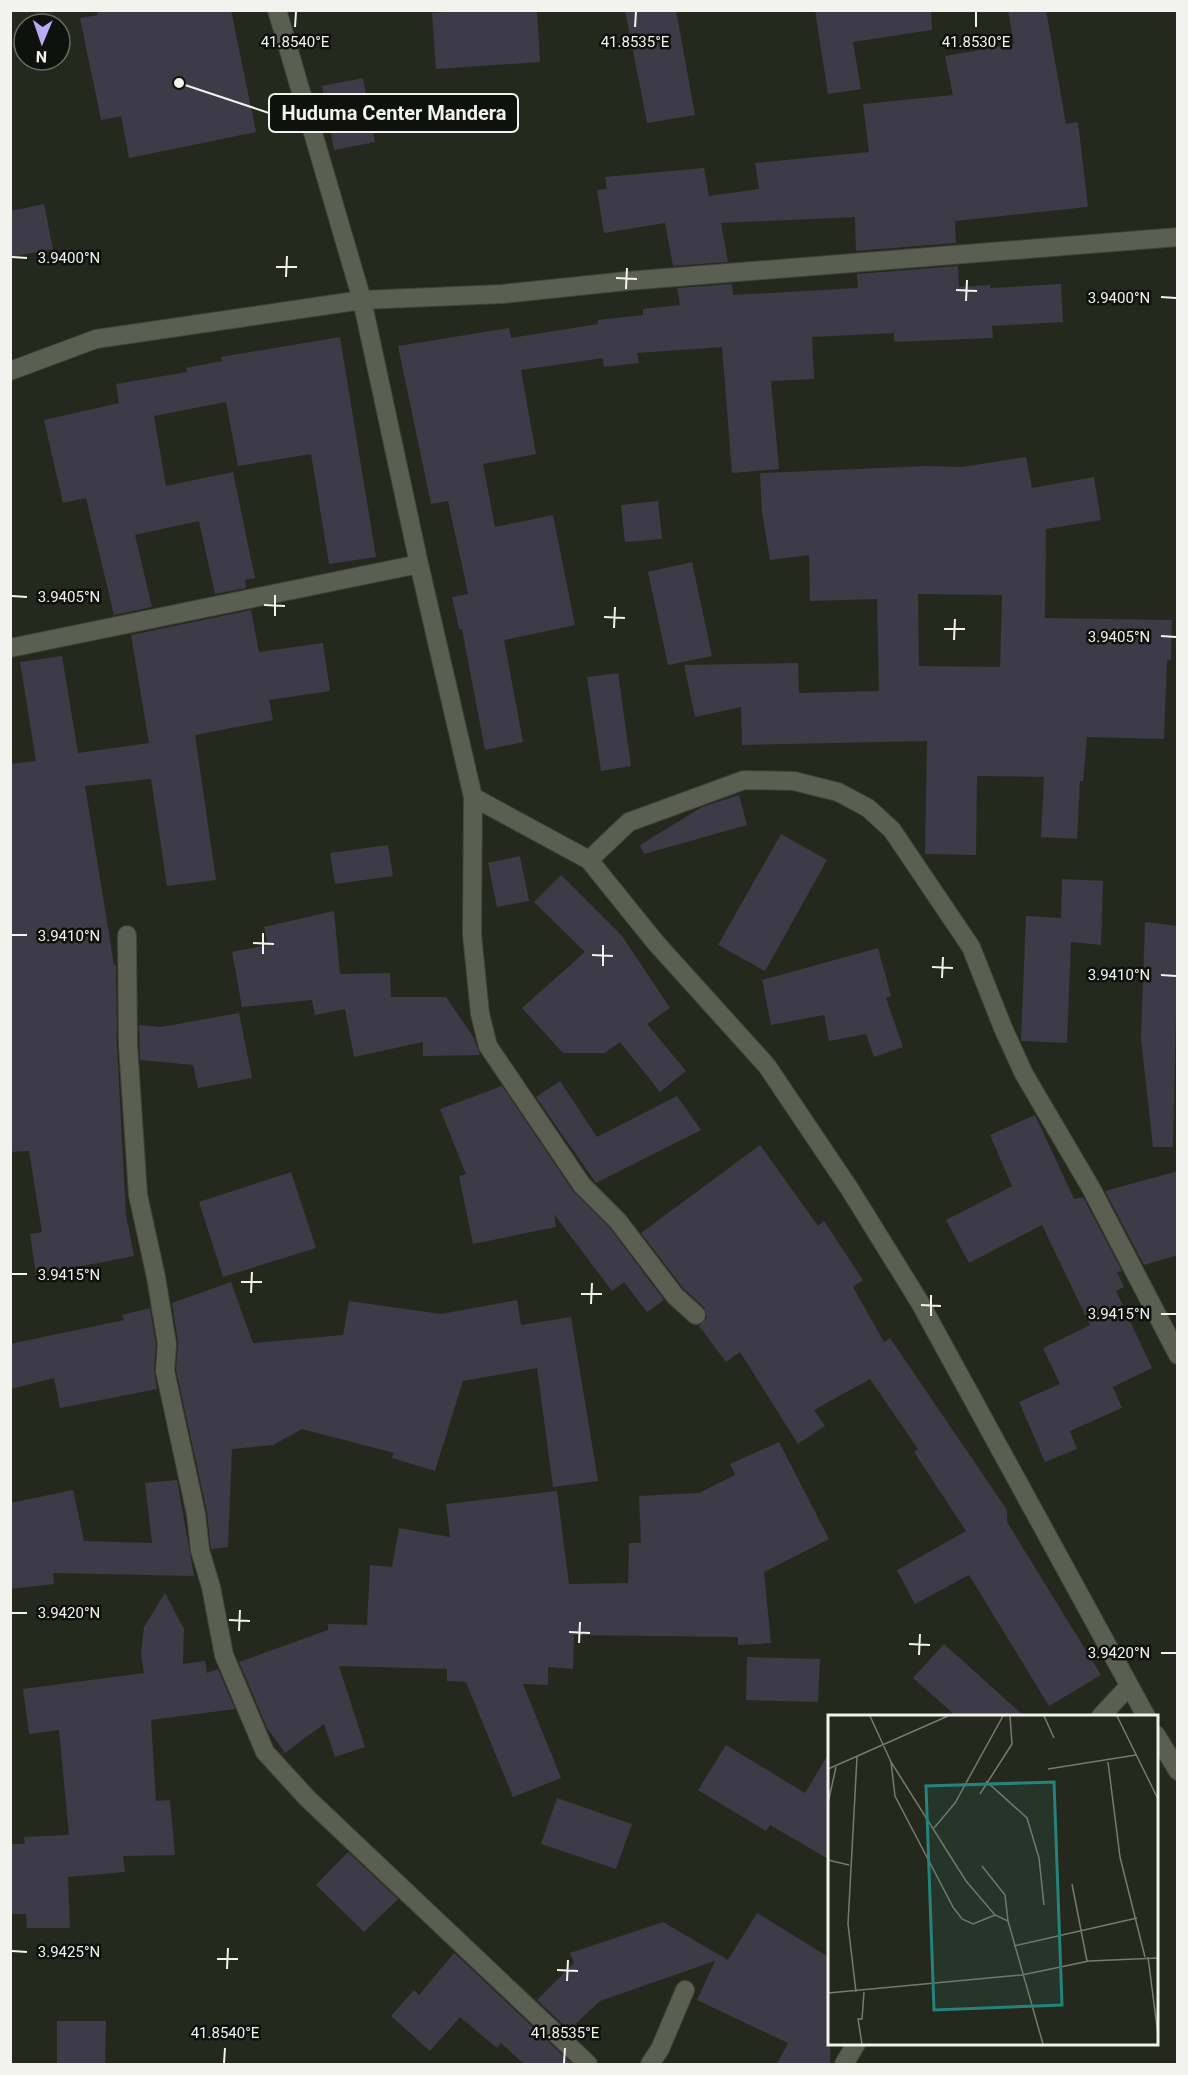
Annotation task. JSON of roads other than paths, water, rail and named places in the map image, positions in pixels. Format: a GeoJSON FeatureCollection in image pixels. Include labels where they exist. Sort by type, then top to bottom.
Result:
{"type":"FeatureCollection","features":[{"type":"Feature","properties":{"kind":"street"},"geometry":{"type":"LineString","coordinates":[[277,10],[362,300],[419,564],[473,797],[472,934],[480,1014],[488,1046],[582,1185],[618,1221],[675,1296],[696,1315]]}},
{"type":"Feature","properties":{"kind":"street"},"geometry":{"type":"LineString","coordinates":[[10,371],[96,339],[362,300],[502,294],[627,281],[1178,237]]}},
{"type":"Feature","properties":{"kind":"street"},"geometry":{"type":"LineString","coordinates":[[10,648],[419,564]]}},
{"type":"Feature","properties":{"kind":"street"},"geometry":{"type":"LineString","coordinates":[[589,860],[629,822],[744,780],[794,781],[838,792],[868,808],[892,830],[971,947],[1024,1074],[1091,1188],[1178,1355]]}},
{"type":"Feature","properties":{"kind":"street"},"geometry":{"type":"LineString","coordinates":[[473,797],[589,860],[656,942],[766,1066],[849,1188],[919,1301],[1145,1715]]}},
{"type":"Feature","properties":{"kind":"street"},"geometry":{"type":"LineString","coordinates":[[127,935],[128,1045],[138,1196],[156,1277],[167,1344],[165,1371],[196,1514],[200,1550],[211,1587],[224,1654],[265,1752],[307,1798],[588,2064]]}},
{"type":"Feature","properties":{"kind":"street"},"geometry":{"type":"LineString","coordinates":[[1102,1715],[1129,1686]]}},
{"type":"Feature","properties":{"kind":"street"},"geometry":{"type":"LineString","coordinates":[[1158,1738],[1178,1771]]}},
{"type":"Feature","properties":{"kind":"street"},"geometry":{"type":"LineString","coordinates":[[650,2064],[660,2049],[685,1990]]}},
{"type":"Feature","properties":{"kind":"street"},"geometry":{"type":"LineString","coordinates":[[844,2064],[855,2045]]}},
{"type":"Feature","properties":{"kind":"place","name":"Huduma Center Mandera"},"geometry":{"type":"Point","coordinates":[179,83]}}]}
